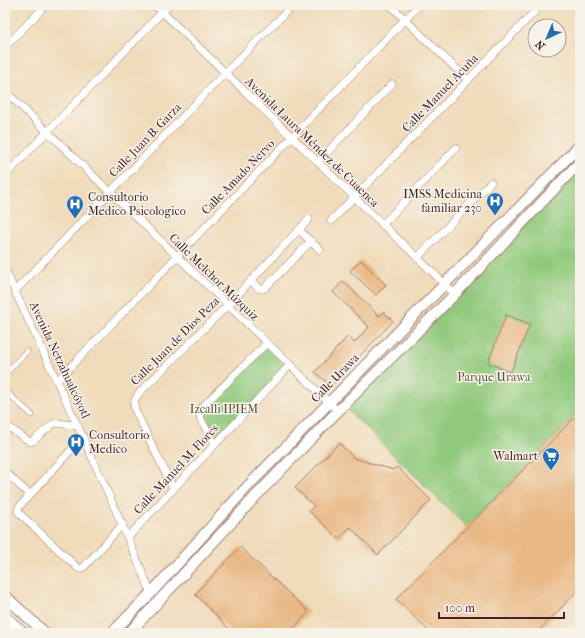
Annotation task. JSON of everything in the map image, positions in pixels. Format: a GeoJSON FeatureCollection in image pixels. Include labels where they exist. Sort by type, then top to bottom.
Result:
{"type":"FeatureCollection","features":[{"type":"Feature","properties":{"kind":"highway"},"geometry":{"type":"LineString","coordinates":[[5,617],[23,633]]}},
{"type":"Feature","properties":{"kind":"main road","name":"Calle Urawa"},"geometry":{"type":"LineString","coordinates":[[112,633],[151,593],[247,487],[580,145]]}},
{"type":"Feature","properties":{"kind":"main road"},"geometry":{"type":"LineString","coordinates":[[129,633],[256,496],[338,411],[455,294],[580,162]]}},
{"type":"Feature","properties":{"kind":"main road"},"geometry":{"type":"LineString","coordinates":[[5,596],[45,633]]}},
{"type":"Feature","properties":{"kind":"street"},"geometry":{"type":"LineString","coordinates":[[5,47],[46,5]]}},
{"type":"Feature","properties":{"kind":"street","name":"Avenida Laura Méndez de Cuaenca"},"geometry":{"type":"LineString","coordinates":[[155,5],[455,294]]}},
{"type":"Feature","properties":{"kind":"street"},"geometry":{"type":"LineString","coordinates":[[5,176],[169,5]]}},
{"type":"Feature","properties":{"kind":"street","name":"Calle Juan B. Garza"},"geometry":{"type":"LineString","coordinates":[[15,291],[292,5]]}},
{"type":"Feature","properties":{"kind":"street"},"geometry":{"type":"LineString","coordinates":[[390,5],[468,80]]}},
{"type":"Feature","properties":{"kind":"street","name":"Calle Amado Nervo"},"geometry":{"type":"LineString","coordinates":[[57,381],[419,5]]}},
{"type":"Feature","properties":{"kind":"street","name":"Calle Manuel Acuña"},"geometry":{"type":"LineString","coordinates":[[331,221],[541,5]]}},
{"type":"Feature","properties":{"kind":"street"},"geometry":{"type":"LineString","coordinates":[[318,162],[392,84]]}},
{"type":"Feature","properties":{"kind":"street","name":"Calle Melchor Múzquiz"},"geometry":{"type":"LineString","coordinates":[[5,91],[338,411]]}},
{"type":"Feature","properties":{"kind":"street"},"geometry":{"type":"LineString","coordinates":[[382,225],[456,148]]}},
{"type":"Feature","properties":{"kind":"street"},"geometry":{"type":"LineString","coordinates":[[416,258],[491,182]]}},
{"type":"Feature","properties":{"kind":"street","name":"Calle Juan de Dios Peza"},"geometry":{"type":"LineString","coordinates":[[173,488],[135,410],[134,399],[228,305],[309,219]]}},
{"type":"Feature","properties":{"kind":"street"},"geometry":{"type":"LineString","coordinates":[[299,230],[320,250]]}},
{"type":"Feature","properties":{"kind":"street"},"geometry":{"type":"LineString","coordinates":[[250,281],[260,289],[264,289],[311,241]]}},
{"type":"Feature","properties":{"kind":"street","name":"Avenida Netzahualcóyotl"},"geometry":{"type":"LineString","coordinates":[[5,270],[8,282],[15,291],[123,524],[151,593]]}},
{"type":"Feature","properties":{"kind":"street"},"geometry":{"type":"LineString","coordinates":[[215,444],[201,420],[199,412],[202,407],[267,343]]}},
{"type":"Feature","properties":{"kind":"street"},"geometry":{"type":"LineString","coordinates":[[5,374],[27,351]]}},
{"type":"Feature","properties":{"kind":"street","name":"Calle Manuel M. Flores"},"geometry":{"type":"LineString","coordinates":[[128,537],[290,365]]}},
{"type":"Feature","properties":{"kind":"street"},"geometry":{"type":"LineString","coordinates":[[5,391],[32,415]]}},
{"type":"Feature","properties":{"kind":"street"},"geometry":{"type":"LineString","coordinates":[[5,431],[10,428],[30,442],[36,439],[53,424],[58,423],[78,426]]}},
{"type":"Feature","properties":{"kind":"street"},"geometry":{"type":"LineString","coordinates":[[83,437],[19,507],[18,512],[79,569],[84,567],[123,524]]}},
{"type":"Feature","properties":{"kind":"street"},"geometry":{"type":"LineString","coordinates":[[5,472],[30,495]]}},
{"type":"Feature","properties":{"kind":"green space","name":"Parque Urawa"},"geometry":{"type":"Polygon","coordinates":[[[580,167],[580,411],[467,527],[346,408],[580,167]]]}},
{"type":"Feature","properties":{"kind":"green space","name":"Izcalli IPIEM"},"geometry":{"type":"Polygon","coordinates":[[[267,343],[290,365],[219,440],[202,407],[267,343]]]}},
{"type":"Feature","properties":{"kind":"building"},"geometry":{"type":"Polygon","coordinates":[[[361,260],[386,285],[376,295],[350,271],[361,260]]]}},
{"type":"Feature","properties":{"kind":"building"},"geometry":{"type":"Polygon","coordinates":[[[343,281],[379,316],[384,312],[393,321],[331,386],[315,372],[348,336],[354,343],[369,327],[333,292],[343,281]]]}},
{"type":"Feature","properties":{"kind":"building"},"geometry":{"type":"Polygon","coordinates":[[[506,315],[530,324],[511,372],[488,363],[506,315]]]}},
{"type":"Feature","properties":{"kind":"building","name":"Walmart"},"geometry":{"type":"Polygon","coordinates":[[[580,412],[580,588],[537,633],[459,633],[457,630],[454,633],[431,633],[396,599],[580,412]]]}},
{"type":"Feature","properties":{"kind":"building"},"geometry":{"type":"Polygon","coordinates":[[[339,443],[354,458],[393,470],[397,467],[431,500],[378,555],[350,527],[339,539],[309,511],[314,506],[295,488],[339,443]]]}},
{"type":"Feature","properties":{"kind":"building"},"geometry":{"type":"Polygon","coordinates":[[[240,547],[309,612],[289,633],[233,633],[195,594],[240,547]]]}},
{"type":"Feature","properties":{"kind":"place","name":"IMSS Medicina familiar 230"},"geometry":{"type":"Point","coordinates":[495,216]}},
{"type":"Feature","properties":{"kind":"place","name":"Consultorio Medico Psicologico"},"geometry":{"type":"Point","coordinates":[75,219]}},
{"type":"Feature","properties":{"kind":"place","name":"Consultorio Medico"},"geometry":{"type":"Point","coordinates":[76,457]}},
{"type":"Feature","properties":{"kind":"place","name":"Walmart"},"geometry":{"type":"Point","coordinates":[551,471]}}]}
